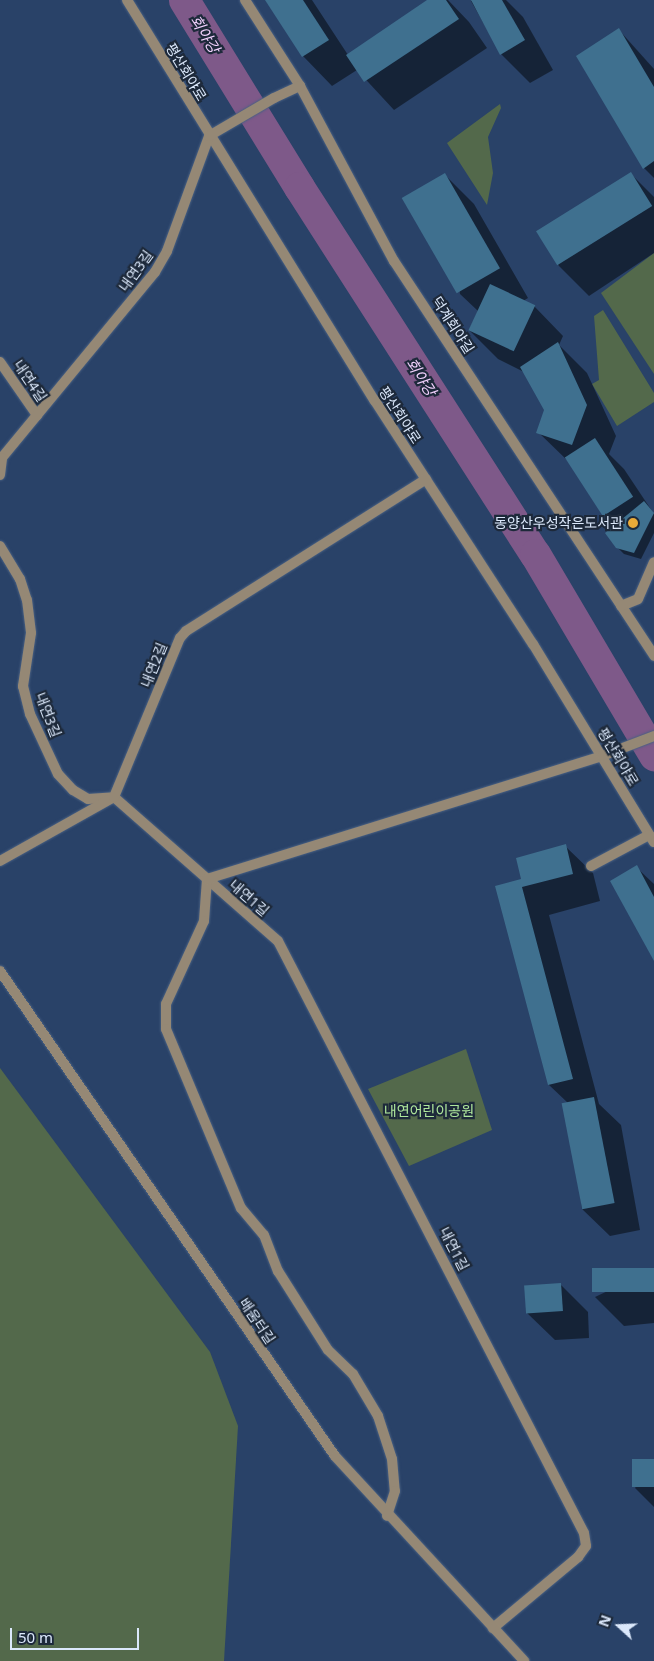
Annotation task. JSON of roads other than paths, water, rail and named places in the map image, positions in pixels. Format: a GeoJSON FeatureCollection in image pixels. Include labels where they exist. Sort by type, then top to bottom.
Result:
{"type":"FeatureCollection","features":[{"type":"Feature","properties":{"kind":"street","name":"평산회야로"},"geometry":{"type":"LineString","coordinates":[[127,0],[210,136],[652,838]]}},
{"type":"Feature","properties":{"kind":"street","name":"덕계회야길"},"geometry":{"type":"LineString","coordinates":[[246,0],[300,86],[394,261],[654,656]]}},
{"type":"Feature","properties":{"kind":"street"},"geometry":{"type":"LineString","coordinates":[[210,136],[274,98],[300,86]]}},
{"type":"Feature","properties":{"kind":"street","name":"내연3길"},"geometry":{"type":"LineString","coordinates":[[0,475],[1,459],[155,272],[167,251],[210,136]]}},
{"type":"Feature","properties":{"kind":"street","name":"내연4길"},"geometry":{"type":"LineString","coordinates":[[0,362],[37,416]]}},
{"type":"Feature","properties":{"kind":"street","name":"내연2길"},"geometry":{"type":"LineString","coordinates":[[114,797],[180,638],[186,631],[426,479]]}},
{"type":"Feature","properties":{"kind":"street","name":"내연3길"},"geometry":{"type":"LineString","coordinates":[[0,546],[20,579],[27,600],[31,634],[23,686],[39,735],[58,774],[73,790],[88,799],[114,797]]}},
{"type":"Feature","properties":{"kind":"street"},"geometry":{"type":"LineString","coordinates":[[621,606],[638,599],[654,562]]}},
{"type":"Feature","properties":{"kind":"street","name":"내연1길"},"geometry":{"type":"LineString","coordinates":[[207,879],[602,756],[654,736]]}},
{"type":"Feature","properties":{"kind":"street"},"geometry":{"type":"LineString","coordinates":[[0,861],[114,797]]}},
{"type":"Feature","properties":{"kind":"street","name":"내연1길"},"geometry":{"type":"LineString","coordinates":[[114,797],[278,941],[288,956],[584,1532],[586,1546],[578,1557],[493,1628]]}},
{"type":"Feature","properties":{"kind":"street"},"geometry":{"type":"LineString","coordinates":[[591,866],[652,838]]}},
{"type":"Feature","properties":{"kind":"street","name":"내연1길"},"geometry":{"type":"LineString","coordinates":[[207,879],[204,921],[166,1004],[166,1029],[241,1208],[264,1236],[278,1271],[328,1350],[353,1374],[378,1416],[392,1459],[395,1491],[387,1516]]}},
{"type":"Feature","properties":{"kind":"street","name":"배움터길"},"geometry":{"type":"LineString","coordinates":[[0,970],[316,1432],[387,1516],[524,1661]]}},
{"type":"Feature","properties":{"kind":"waterway","name":"회야강"},"geometry":{"type":"LineString","coordinates":[[184,0],[299,187],[535,554],[654,755]]}},
{"type":"Feature","properties":{"kind":"place","name":"동양산우성작은도서관"},"geometry":{"type":"Point","coordinates":[633,523]}},
{"type":"Feature","properties":{"kind":"park label","name":"내연어린이공원"},"geometry":{"type":"Point","coordinates":[429,1111]}}]}
